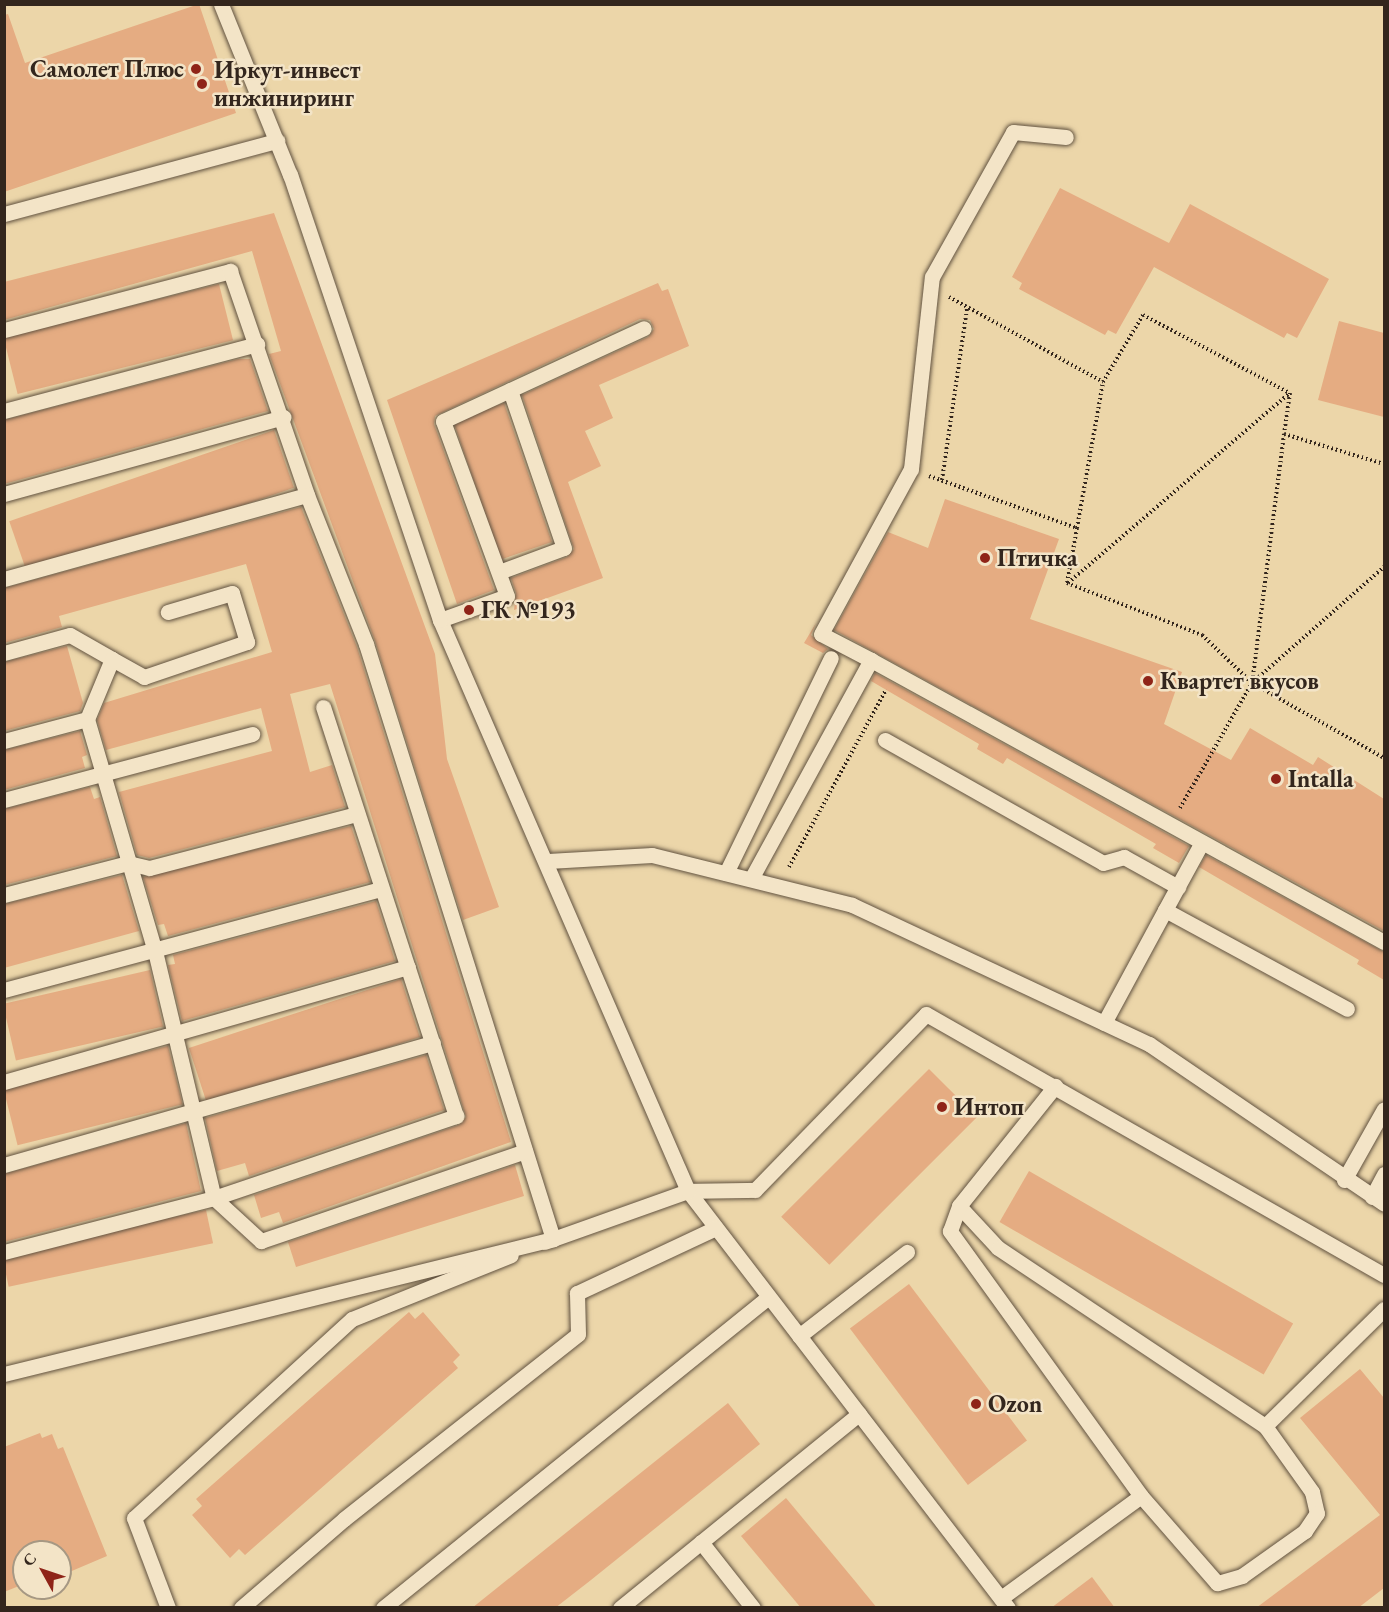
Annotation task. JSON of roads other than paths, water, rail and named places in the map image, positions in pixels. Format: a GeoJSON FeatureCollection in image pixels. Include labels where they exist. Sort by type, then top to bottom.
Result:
{"type":"FeatureCollection","features":[{"type":"Feature","properties":{"kind":"lane"},"geometry":{"type":"LineString","coordinates":[[221,4],[277,141],[440,620],[548,861],[688,1191],[1005,1603],[1142,1496]]}},
{"type":"Feature","properties":{"kind":"lane"},"geometry":{"type":"LineString","coordinates":[[1066,137],[1013,132],[932,277],[911,469],[821,634],[1384,942]]}},
{"type":"Feature","properties":{"kind":"lane"},"geometry":{"type":"LineString","coordinates":[[4,214],[277,141]]}},
{"type":"Feature","properties":{"kind":"lane"},"geometry":{"type":"LineString","coordinates":[[4,330],[230,271],[284,417],[307,495],[366,644],[553,1239]]}},
{"type":"Feature","properties":{"kind":"lane"},"geometry":{"type":"LineString","coordinates":[[440,620],[507,596],[443,421],[644,328]]}},
{"type":"Feature","properties":{"kind":"lane"},"geometry":{"type":"LineString","coordinates":[[4,411],[256,344]]}},
{"type":"Feature","properties":{"kind":"lane"},"geometry":{"type":"LineString","coordinates":[[499,572],[564,548],[510,390]]}},
{"type":"Feature","properties":{"kind":"lane"},"geometry":{"type":"LineString","coordinates":[[4,494],[284,417]]}},
{"type":"Feature","properties":{"kind":"lane"},"geometry":{"type":"LineString","coordinates":[[4,579],[307,495]]}},
{"type":"Feature","properties":{"kind":"lane"},"geometry":{"type":"LineString","coordinates":[[4,653],[70,635],[144,677],[247,642],[232,593],[168,612]]}},
{"type":"Feature","properties":{"kind":"lane"},"geometry":{"type":"LineString","coordinates":[[726,873],[831,658]]}},
{"type":"Feature","properties":{"kind":"lane"},"geometry":{"type":"LineString","coordinates":[[111,659],[87,719],[100,773],[155,951],[214,1198],[261,1241],[525,1151]]}},
{"type":"Feature","properties":{"kind":"lane"},"geometry":{"type":"LineString","coordinates":[[751,879],[871,660]]}},
{"type":"Feature","properties":{"kind":"lane"},"geometry":{"type":"LineString","coordinates":[[4,1252],[214,1198],[456,1116],[322,707]]}},
{"type":"Feature","properties":{"kind":"lane"},"geometry":{"type":"LineString","coordinates":[[4,741],[87,719]]}},
{"type":"Feature","properties":{"kind":"lane"},"geometry":{"type":"LineString","coordinates":[[4,800],[252,734]]}},
{"type":"Feature","properties":{"kind":"lane"},"geometry":{"type":"LineString","coordinates":[[885,740],[1103,863],[1124,857],[1178,887]]}},
{"type":"Feature","properties":{"kind":"lane"},"geometry":{"type":"LineString","coordinates":[[4,895],[128,863],[149,868],[357,814]]}},
{"type":"Feature","properties":{"kind":"lane"},"geometry":{"type":"LineString","coordinates":[[1104,1023],[1202,842]]}},
{"type":"Feature","properties":{"kind":"lane"},"geometry":{"type":"LineString","coordinates":[[548,861],[652,855],[852,905],[1149,1044],[1344,1180],[1378,1200],[1384,1174]]}},
{"type":"Feature","properties":{"kind":"lane"},"geometry":{"type":"LineString","coordinates":[[4,990],[382,889]]}},
{"type":"Feature","properties":{"kind":"lane"},"geometry":{"type":"LineString","coordinates":[[1166,910],[1347,1009]]}},
{"type":"Feature","properties":{"kind":"lane"},"geometry":{"type":"LineString","coordinates":[[4,1082],[175,1036],[408,967]]}},
{"type":"Feature","properties":{"kind":"lane"},"geometry":{"type":"LineString","coordinates":[[168,1608],[134,1518],[352,1319],[553,1239],[688,1191],[755,1190],[926,1014],[1384,1275]]}},
{"type":"Feature","properties":{"kind":"lane"},"geometry":{"type":"LineString","coordinates":[[4,1166],[193,1109],[433,1043]]}},
{"type":"Feature","properties":{"kind":"lane"},"geometry":{"type":"LineString","coordinates":[[959,1206],[998,1248],[1265,1426],[1312,1492],[1317,1513],[1305,1531],[1242,1576],[1217,1583],[1142,1496],[950,1231],[959,1206],[1055,1086]]}},
{"type":"Feature","properties":{"kind":"lane"},"geometry":{"type":"LineString","coordinates":[[1344,1180],[1384,1109]]}},
{"type":"Feature","properties":{"kind":"lane"},"geometry":{"type":"LineString","coordinates":[[241,1608],[344,1518],[578,1334],[577,1293],[717,1228]]}},
{"type":"Feature","properties":{"kind":"lane"},"geometry":{"type":"LineString","coordinates":[[4,1374],[553,1239]]}},
{"type":"Feature","properties":{"kind":"lane"},"geometry":{"type":"LineString","coordinates":[[799,1336],[907,1252]]}},
{"type":"Feature","properties":{"kind":"lane"},"geometry":{"type":"LineString","coordinates":[[383,1608],[768,1297]]}},
{"type":"Feature","properties":{"kind":"lane"},"geometry":{"type":"LineString","coordinates":[[1265,1426],[1384,1309]]}},
{"type":"Feature","properties":{"kind":"lane"},"geometry":{"type":"LineString","coordinates":[[620,1608],[859,1414]]}},
{"type":"Feature","properties":{"kind":"lane"},"geometry":{"type":"LineString","coordinates":[[701,1542],[753,1608]]}},
{"type":"Feature","properties":{"kind":"place","name":"Самолет Плюс"},"geometry":{"type":"Point","coordinates":[196,69]}},
{"type":"Feature","properties":{"kind":"place","name":"Иркут-инвест инжиниринг"},"geometry":{"type":"Point","coordinates":[202,84]}},
{"type":"Feature","properties":{"kind":"place","name":"Птичка"},"geometry":{"type":"Point","coordinates":[985,558]}},
{"type":"Feature","properties":{"kind":"place","name":"ГК №193"},"geometry":{"type":"Point","coordinates":[469,610]}},
{"type":"Feature","properties":{"kind":"place","name":"Квартет вкусов"},"geometry":{"type":"Point","coordinates":[1148,681]}},
{"type":"Feature","properties":{"kind":"place","name":"Intalla"},"geometry":{"type":"Point","coordinates":[1276,779]}},
{"type":"Feature","properties":{"kind":"place","name":"Интоп"},"geometry":{"type":"Point","coordinates":[942,1107]}},
{"type":"Feature","properties":{"kind":"place","name":"Ozon"},"geometry":{"type":"Point","coordinates":[976,1404]}}]}
